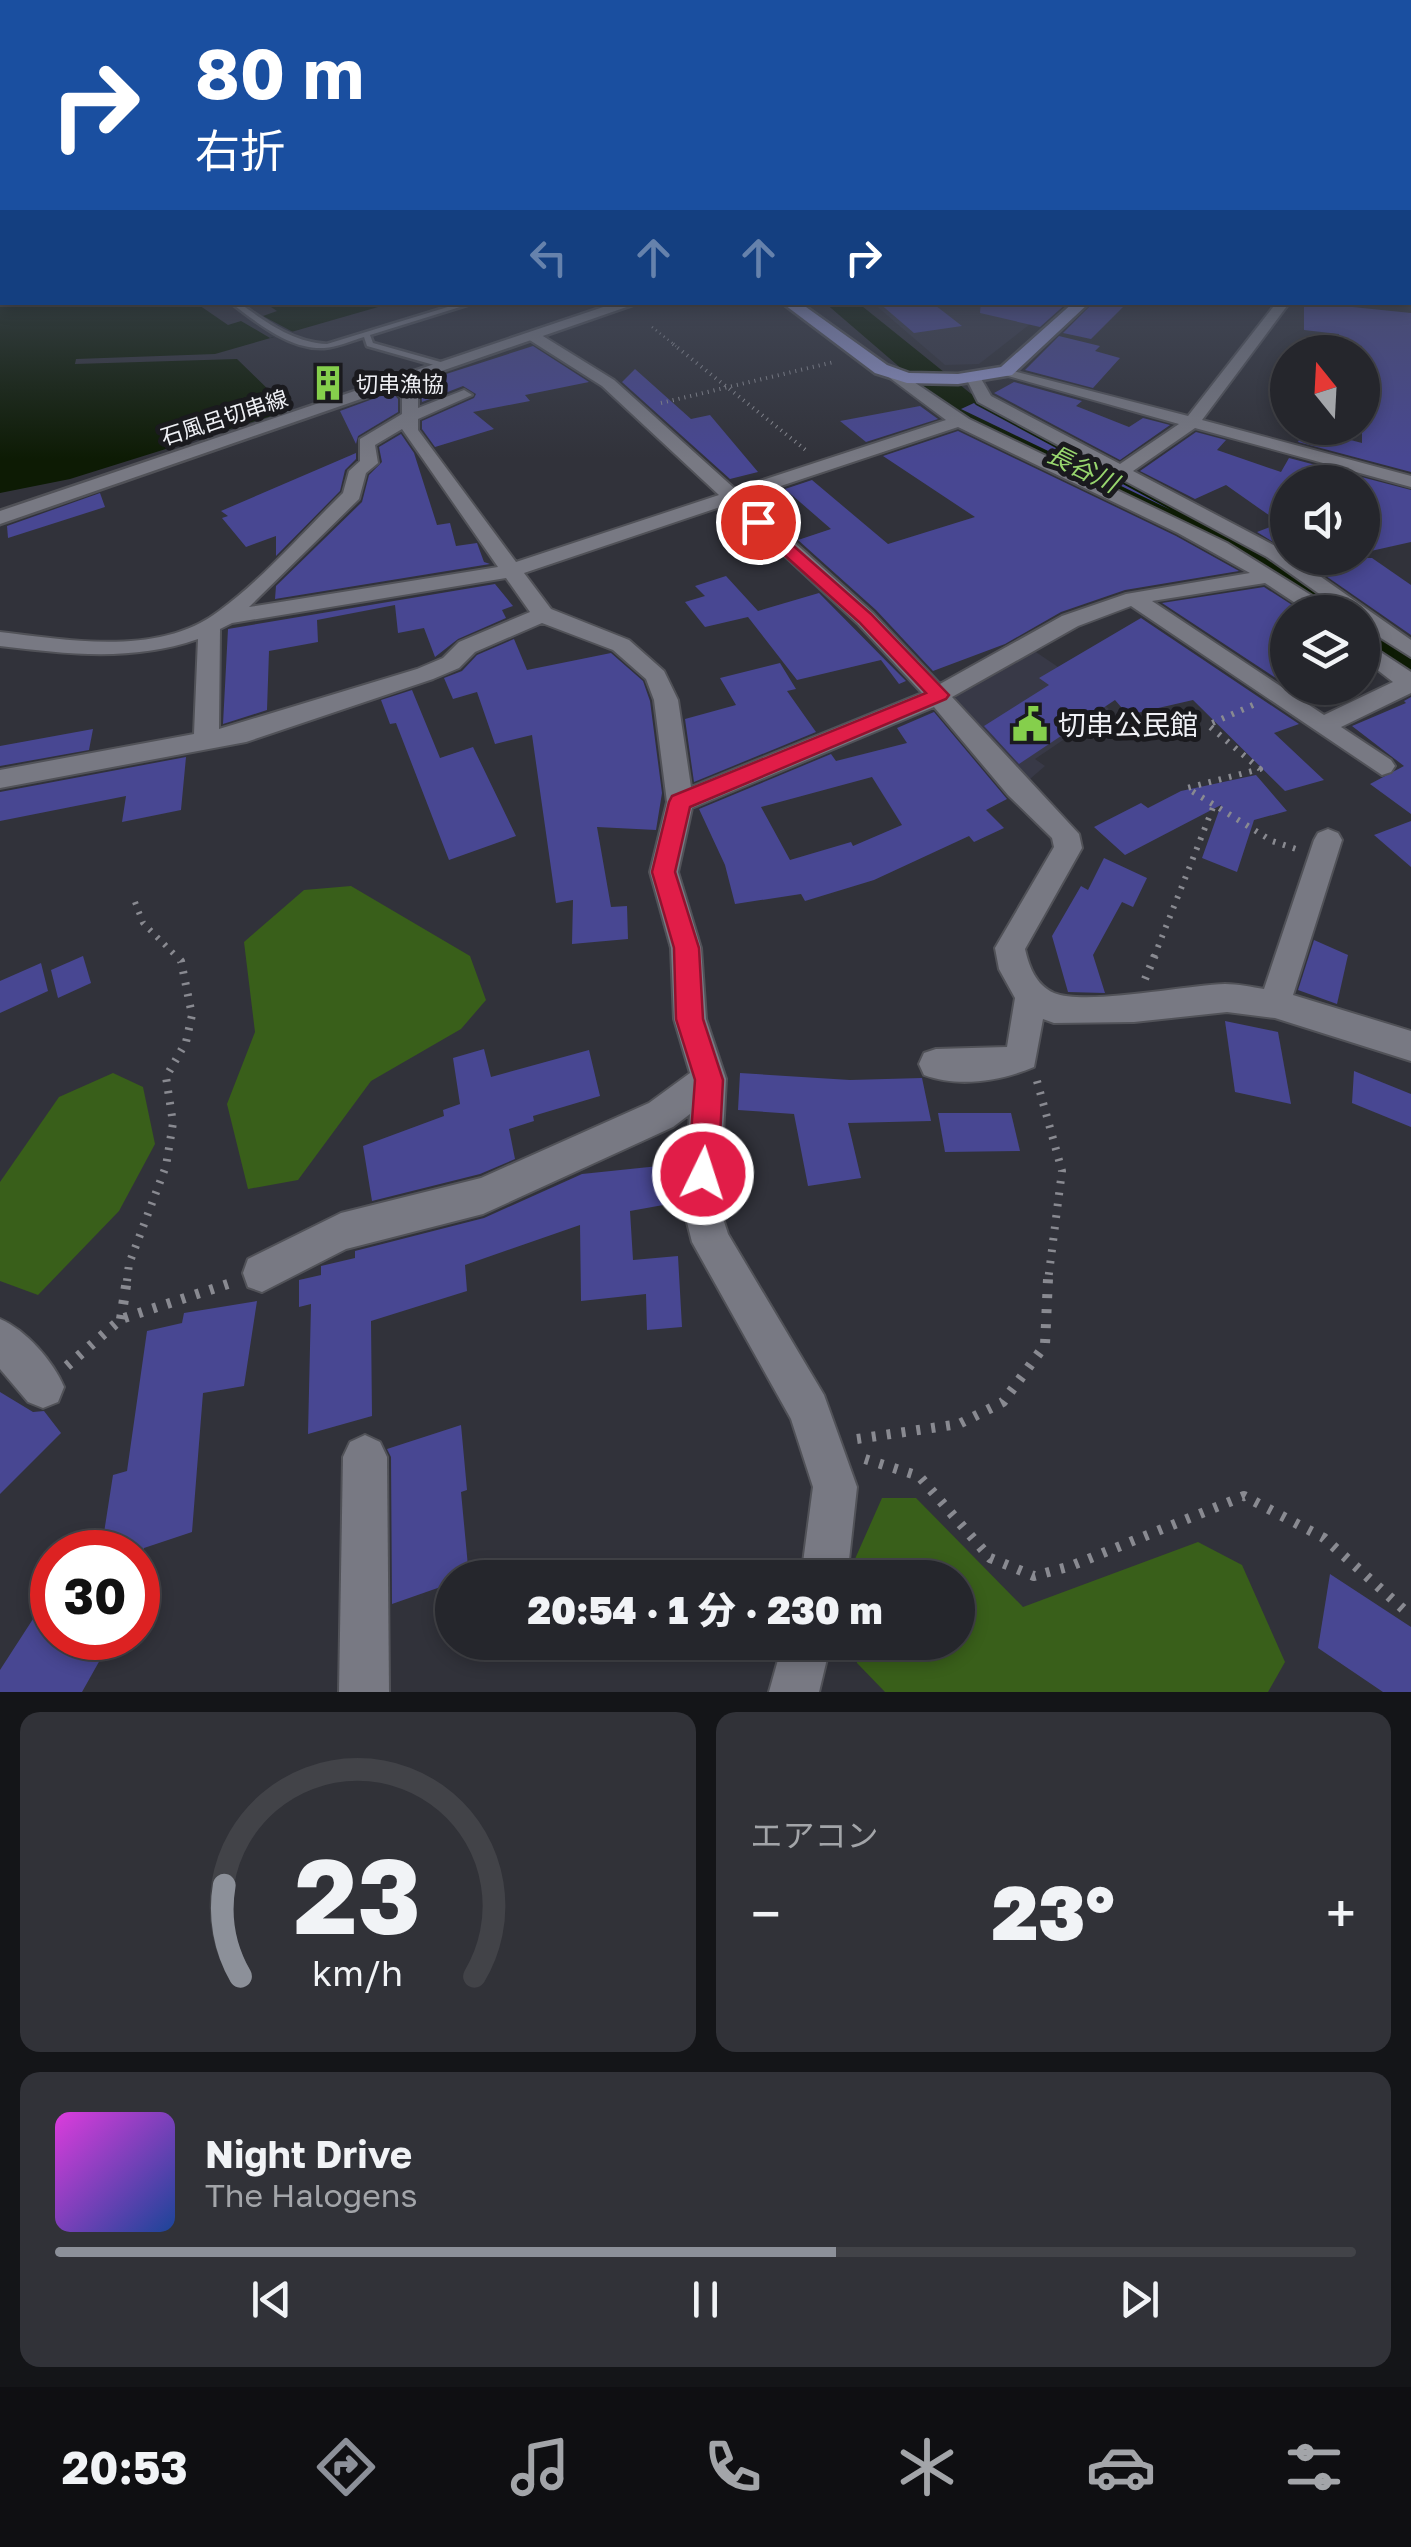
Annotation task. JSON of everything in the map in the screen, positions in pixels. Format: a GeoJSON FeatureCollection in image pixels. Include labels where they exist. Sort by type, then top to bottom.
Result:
{"type":"FeatureCollection","features":[{"type":"Feature","properties":{"kind":"highway"},"geometry":{"type":"LineString","coordinates":[[793,305],[901,377],[966,378],[1006,371],[1080,305]]}},
{"type":"Feature","properties":{"kind":"main road","name":"石風呂切串線"},"geometry":{"type":"LineString","coordinates":[[0,518],[625,305]]}},
{"type":"Feature","properties":{"kind":"street"},"geometry":{"type":"LineString","coordinates":[[1122,471],[1192,422],[1282,305]]}},
{"type":"Feature","properties":{"kind":"street"},"geometry":{"type":"LineString","coordinates":[[533,336],[580,363],[636,409],[865,618],[939,695],[1017,788],[1065,834],[1068,848],[1010,948],[1014,969],[1031,996],[1054,1008],[1134,1008],[1226,998],[1275,1004],[1411,1046]]}},
{"type":"Feature","properties":{"kind":"street"},"geometry":{"type":"LineString","coordinates":[[1006,371],[1192,422],[1326,465]]}},
{"type":"Feature","properties":{"kind":"street"},"geometry":{"type":"LineString","coordinates":[[901,377],[912,392],[959,421],[1208,541],[1296,595]]}},
{"type":"Feature","properties":{"kind":"street"},"geometry":{"type":"LineString","coordinates":[[966,378],[984,399],[1270,544]]}},
{"type":"Feature","properties":{"kind":"street"},"geometry":{"type":"LineString","coordinates":[[395,382],[410,396],[410,430],[543,614],[560,624],[621,645],[641,658],[656,676],[666,700],[680,802],[664,872],[686,948],[690,1019],[709,1080],[701,1206],[711,1242],[809,1410],[835,1488],[826,1560]]}},
{"type":"Feature","properties":{"kind":"street"},"geometry":{"type":"LineString","coordinates":[[206,738],[218,622],[352,495],[358,470],[369,463],[366,443],[409,418],[464,395]]}},
{"type":"Feature","properties":{"kind":"street"},"geometry":{"type":"LineString","coordinates":[[0,639],[112,650],[148,646],[218,622],[509,571],[959,421]]}},
{"type":"Feature","properties":{"kind":"street"},"geometry":{"type":"LineString","coordinates":[[1380,478],[1411,482]]}},
{"type":"Feature","properties":{"kind":"street"},"geometry":{"type":"LineString","coordinates":[[1312,575],[1337,595]]}},
{"type":"Feature","properties":{"kind":"street"},"geometry":{"type":"LineString","coordinates":[[680,802],[939,695],[1070,621],[1133,598],[1268,576]]}},
{"type":"Feature","properties":{"kind":"street"},"geometry":{"type":"LineString","coordinates":[[1133,598],[1270,690]]}},
{"type":"Feature","properties":{"kind":"street"},"geometry":{"type":"LineString","coordinates":[[0,779],[246,733],[425,674],[450,662],[466,646],[543,614]]}},
{"type":"Feature","properties":{"kind":"street"},"geometry":{"type":"LineString","coordinates":[[1380,628],[1411,650]]}},
{"type":"Feature","properties":{"kind":"street"},"geometry":{"type":"LineString","coordinates":[[1322,726],[1409,684],[1380,661]]}},
{"type":"Feature","properties":{"kind":"street"},"geometry":{"type":"LineString","coordinates":[[1292,705],[1382,766]]}},
{"type":"Feature","properties":{"kind":"street"},"geometry":{"type":"LineString","coordinates":[[1275,1004],[1325,849]]}},
{"type":"Feature","properties":{"kind":"street"},"geometry":{"type":"LineString","coordinates":[[936,1064],[1000,1065],[1022,1056],[1031,996]]}},
{"type":"Feature","properties":{"kind":"street"},"geometry":{"type":"LineString","coordinates":[[262,1273],[341,1232],[482,1196],[661,1115],[709,1080]]}},
{"type":"Feature","properties":{"kind":"street"},"geometry":{"type":"LineString","coordinates":[[0,1339],[43,1387]]}},
{"type":"Feature","properties":{"kind":"street"},"geometry":{"type":"LineString","coordinates":[[364,1692],[365,1457]]}},
{"type":"Feature","properties":{"kind":"street"},"geometry":{"type":"LineString","coordinates":[[794,1692],[802,1660]]}},
{"type":"Feature","properties":{"kind":"lane"},"geometry":{"type":"LineString","coordinates":[[238,305],[282,334],[313,346],[463,305]]}},
{"type":"Feature","properties":{"kind":"lane"},"geometry":{"type":"LineString","coordinates":[[366,334],[370,344],[380,349],[441,366]]}},
{"type":"Feature","properties":{"kind":"path"},"geometry":{"type":"LineString","coordinates":[[652,327],[826,466]]}},
{"type":"Feature","properties":{"kind":"path"},"geometry":{"type":"LineString","coordinates":[[636,409],[836,362]]}},
{"type":"Feature","properties":{"kind":"path"},"geometry":{"type":"LineString","coordinates":[[1270,698],[1208,725],[1260,769],[1188,788],[1272,841],[1325,849]]}},
{"type":"Feature","properties":{"kind":"path"},"geometry":{"type":"LineString","coordinates":[[1134,1008],[1214,805]]}},
{"type":"Feature","properties":{"kind":"path"},"geometry":{"type":"LineString","coordinates":[[121,1319],[129,1264],[166,1166],[173,1123],[166,1077],[186,1042],[192,1014],[181,961],[143,923],[135,902]]}},
{"type":"Feature","properties":{"kind":"path"},"geometry":{"type":"LineString","coordinates":[[821,1444],[959,1424],[1003,1402],[1044,1346],[1049,1263],[1062,1171],[1042,1090],[1022,1056]]}},
{"type":"Feature","properties":{"kind":"path"},"geometry":{"type":"LineString","coordinates":[[43,1387],[121,1319],[262,1273]]}},
{"type":"Feature","properties":{"kind":"path"},"geometry":{"type":"LineString","coordinates":[[821,1444],[920,1476],[990,1558],[1034,1576],[1071,1566],[1244,1496],[1324,1538],[1411,1616]]}},
{"type":"Feature","properties":{"kind":"shaded area"},"geometry":{"type":"Polygon","coordinates":[[[0,305],[385,305],[215,354],[76,359],[75,364],[237,359],[279,400],[274,403],[284,412],[70,479],[0,493],[0,305]]]}},
{"type":"Feature","properties":{"kind":"shaded area"},"geometry":{"type":"Polygon","coordinates":[[[875,305],[1054,305],[979,364],[945,365],[875,305]]]}},
{"type":"Feature","properties":{"kind":"shaded area","name":"切串公民館"},"geometry":{"type":"Polygon","coordinates":[[[1033,650],[1080,682],[1109,709],[1035,759],[1045,766],[1030,779],[1017,781],[950,698],[1033,650]]]}},
{"type":"Feature","properties":{"kind":"green space"},"geometry":{"type":"Polygon","coordinates":[[[351,886],[470,956],[486,1000],[461,1029],[371,1081],[298,1180],[248,1189],[227,1104],[255,1032],[244,942],[304,890],[351,886]]]}},
{"type":"Feature","properties":{"kind":"green space"},"geometry":{"type":"Polygon","coordinates":[[[113,1073],[143,1087],[155,1144],[119,1211],[38,1295],[0,1281],[0,1182],[59,1097],[113,1073]]]}},
{"type":"Feature","properties":{"kind":"green space"},"geometry":{"type":"Polygon","coordinates":[[[882,1498],[916,1498],[1023,1607],[1198,1542],[1242,1565],[1285,1662],[1268,1692],[885,1692],[857,1660],[975,1660],[975,1560],[855,1560],[882,1498]]]}},
{"type":"Feature","properties":{"kind":"pier"},"geometry":{"type":"Polygon","coordinates":[[[199,305],[268,305],[277,311],[263,316],[293,332],[270,338],[241,321],[228,325],[199,305]]]}},
{"type":"Feature","properties":{"kind":"building"},"geometry":{"type":"Polygon","coordinates":[[[881,305],[935,305],[962,326],[914,333],[881,305]]]}},
{"type":"Feature","properties":{"kind":"building"},"geometry":{"type":"Polygon","coordinates":[[[981,305],[1065,305],[1040,327],[980,313],[981,305]]]}},
{"type":"Feature","properties":{"kind":"building"},"geometry":{"type":"Polygon","coordinates":[[[1091,305],[1125,305],[1091,339],[1063,333],[1091,305]]]}},
{"type":"Feature","properties":{"kind":"building"},"geometry":{"type":"Polygon","coordinates":[[[1304,305],[1411,313],[1411,472],[1309,445],[1380,445],[1380,335],[1304,330],[1304,305]]]}},
{"type":"Feature","properties":{"kind":"building"},"geometry":{"type":"Polygon","coordinates":[[[1059,336],[1100,346],[1095,351],[1120,358],[1093,388],[1025,370],[1059,336]]]}},
{"type":"Feature","properties":{"kind":"building"},"geometry":{"type":"Polygon","coordinates":[[[533,346],[589,382],[525,395],[530,401],[473,412],[494,429],[435,447],[422,429],[422,421],[476,394],[463,386],[422,402],[421,393],[412,385],[533,346]]]}},
{"type":"Feature","properties":{"kind":"building"},"geometry":{"type":"Polygon","coordinates":[[[635,369],[691,419],[710,415],[758,472],[730,479],[622,382],[635,369]]]}},
{"type":"Feature","properties":{"kind":"building"},"geometry":{"type":"Polygon","coordinates":[[[1014,382],[1082,401],[1076,406],[1129,427],[1143,418],[1170,425],[1120,460],[994,393],[1014,382]]]}},
{"type":"Feature","properties":{"kind":"building"},"geometry":{"type":"Polygon","coordinates":[[[392,392],[398,399],[398,412],[358,436],[356,444],[340,411],[392,392]]]}},
{"type":"Feature","properties":{"kind":"building"},"geometry":{"type":"Polygon","coordinates":[[[976,405],[1171,510],[961,409],[976,405]]]}},
{"type":"Feature","properties":{"kind":"building"},"geometry":{"type":"Polygon","coordinates":[[[920,406],[938,419],[866,442],[840,421],[920,406]]]}},
{"type":"Feature","properties":{"kind":"building"},"geometry":{"type":"Polygon","coordinates":[[[958,431],[1176,536],[1239,571],[1125,590],[1061,612],[1005,644],[933,671],[876,610],[798,540],[831,529],[785,489],[812,480],[888,544],[975,517],[883,456],[958,431]]]}},
{"type":"Feature","properties":{"kind":"building"},"geometry":{"type":"Polygon","coordinates":[[[1196,432],[1226,440],[1217,450],[1270,468],[1270,516],[1226,485],[1195,499],[1140,471],[1196,432]]]}},
{"type":"Feature","properties":{"kind":"building"},"geometry":{"type":"Polygon","coordinates":[[[401,434],[414,453],[437,525],[450,523],[456,546],[477,543],[484,562],[490,564],[275,599],[276,586],[362,502],[369,475],[382,462],[379,447],[401,434]]]}},
{"type":"Feature","properties":{"kind":"building"},"geometry":{"type":"Polygon","coordinates":[[[356,453],[356,459],[345,470],[340,491],[276,556],[276,536],[246,547],[222,518],[228,516],[221,511],[356,453]]]}},
{"type":"Feature","properties":{"kind":"building"},"geometry":{"type":"Polygon","coordinates":[[[1289,458],[1316,465],[1285,465],[1289,458]]]}},
{"type":"Feature","properties":{"kind":"building"},"geometry":{"type":"Polygon","coordinates":[[[1380,482],[1411,490],[1411,542],[1380,549],[1380,482]]]}},
{"type":"Feature","properties":{"kind":"building"},"geometry":{"type":"Polygon","coordinates":[[[100,493],[105,507],[8,538],[7,526],[100,493]]]}},
{"type":"Feature","properties":{"kind":"building"},"geometry":{"type":"Polygon","coordinates":[[[1270,527],[1270,540],[1257,532],[1270,527]]]}},
{"type":"Feature","properties":{"kind":"building"},"geometry":{"type":"Polygon","coordinates":[[[1380,564],[1411,585],[1411,635],[1380,613],[1380,595],[1353,595],[1325,575],[1380,575],[1380,564]]]}},
{"type":"Feature","properties":{"kind":"building"},"geometry":{"type":"Polygon","coordinates":[[[726,576],[758,611],[819,593],[906,681],[899,684],[881,660],[797,680],[748,617],[705,627],[685,602],[705,596],[695,586],[726,576]]]}},
{"type":"Feature","properties":{"kind":"building"},"geometry":{"type":"Polygon","coordinates":[[[495,584],[513,606],[502,610],[506,618],[458,639],[435,657],[424,628],[398,633],[395,605],[317,620],[318,642],[269,651],[267,710],[223,724],[228,629],[495,584]]]}},
{"type":"Feature","properties":{"kind":"building"},"geometry":{"type":"Polygon","coordinates":[[[1264,587],[1276,595],[1270,595],[1270,674],[1162,603],[1264,587]]]}},
{"type":"Feature","properties":{"kind":"building"},"geometry":{"type":"Polygon","coordinates":[[[1141,618],[1299,724],[1274,733],[1324,780],[1285,791],[1193,700],[1128,715],[1115,700],[1019,764],[984,726],[1049,685],[1039,678],[1141,618]]]}},
{"type":"Feature","properties":{"kind":"building"},"geometry":{"type":"Polygon","coordinates":[[[514,639],[527,670],[611,653],[643,681],[650,701],[662,793],[656,830],[597,827],[611,907],[627,906],[628,939],[572,944],[573,900],[556,903],[532,735],[495,744],[477,692],[453,699],[444,678],[462,671],[477,655],[514,639]]]}},
{"type":"Feature","properties":{"kind":"building"},"geometry":{"type":"Polygon","coordinates":[[[780,663],[796,689],[787,691],[816,732],[694,782],[685,719],[736,705],[720,678],[780,663]]]}},
{"type":"Feature","properties":{"kind":"building"},"geometry":{"type":"Polygon","coordinates":[[[412,690],[440,758],[473,747],[516,836],[449,860],[396,723],[390,724],[381,700],[412,690]]]}},
{"type":"Feature","properties":{"kind":"building"},"geometry":{"type":"Polygon","coordinates":[[[1411,697],[1411,814],[1370,784],[1404,766],[1352,726],[1406,703],[1411,697]]]}},
{"type":"Feature","properties":{"kind":"building"},"geometry":{"type":"Polygon","coordinates":[[[934,712],[1007,799],[986,810],[1004,828],[974,842],[969,836],[874,880],[805,901],[801,894],[735,904],[725,865],[699,809],[831,754],[836,761],[907,743],[897,728],[934,712]],[[872,777],[761,807],[790,860],[851,842],[853,846],[902,825],[872,777]]]}},
{"type":"Feature","properties":{"kind":"building"},"geometry":{"type":"Polygon","coordinates":[[[93,729],[89,750],[0,766],[0,746],[93,729]]]}},
{"type":"Feature","properties":{"kind":"building"},"geometry":{"type":"Polygon","coordinates":[[[186,757],[181,810],[122,822],[126,796],[0,821],[0,792],[186,757]]]}},
{"type":"Feature","properties":{"kind":"building"},"geometry":{"type":"Polygon","coordinates":[[[1256,775],[1287,811],[1254,820],[1237,872],[1202,858],[1221,805],[1125,855],[1094,827],[1141,803],[1148,808],[1181,791],[1256,775]]]}},
{"type":"Feature","properties":{"kind":"building"},"geometry":{"type":"Polygon","coordinates":[[[1411,821],[1411,867],[1374,835],[1411,821]]]}},
{"type":"Feature","properties":{"kind":"building"},"geometry":{"type":"Polygon","coordinates":[[[1104,858],[1147,878],[1133,907],[1122,902],[1093,955],[1105,993],[1068,992],[1052,936],[1081,886],[1088,890],[1104,858]]]}},
{"type":"Feature","properties":{"kind":"building"},"geometry":{"type":"Polygon","coordinates":[[[1314,940],[1348,955],[1337,1004],[1298,990],[1314,940]]]}},
{"type":"Feature","properties":{"kind":"building"},"geometry":{"type":"Polygon","coordinates":[[[83,956],[91,983],[58,998],[51,970],[83,956]]]}},
{"type":"Feature","properties":{"kind":"building"},"geometry":{"type":"Polygon","coordinates":[[[41,963],[48,991],[0,1013],[0,981],[41,963]]]}},
{"type":"Feature","properties":{"kind":"building"},"geometry":{"type":"Polygon","coordinates":[[[1225,1021],[1278,1032],[1291,1104],[1235,1092],[1225,1021]]]}},
{"type":"Feature","properties":{"kind":"building"},"geometry":{"type":"Polygon","coordinates":[[[484,1049],[491,1077],[589,1050],[600,1096],[533,1116],[534,1121],[509,1129],[515,1159],[480,1174],[372,1201],[363,1146],[444,1116],[443,1110],[460,1104],[453,1058],[484,1049]]]}},
{"type":"Feature","properties":{"kind":"building"},"geometry":{"type":"Polygon","coordinates":[[[1354,1071],[1411,1094],[1411,1127],[1352,1103],[1354,1071]]]}},
{"type":"Feature","properties":{"kind":"building"},"geometry":{"type":"Polygon","coordinates":[[[740,1073],[850,1080],[922,1078],[931,1121],[848,1123],[861,1178],[808,1186],[794,1114],[738,1110],[740,1073]]]}},
{"type":"Feature","properties":{"kind":"building"},"geometry":{"type":"Polygon","coordinates":[[[938,1113],[1011,1113],[1020,1151],[945,1152],[938,1113]]]}},
{"type":"Feature","properties":{"kind":"building"},"geometry":{"type":"Polygon","coordinates":[[[678,1164],[680,1202],[630,1211],[633,1260],[678,1256],[682,1327],[647,1330],[646,1294],[581,1301],[580,1225],[465,1265],[467,1291],[371,1321],[372,1416],[308,1434],[311,1304],[299,1307],[299,1280],[321,1275],[321,1266],[355,1258],[355,1251],[484,1218],[582,1174],[678,1164]]]}},
{"type":"Feature","properties":{"kind":"building"},"geometry":{"type":"Polygon","coordinates":[[[257,1301],[244,1386],[203,1393],[192,1532],[160,1543],[160,1530],[104,1530],[113,1475],[127,1471],[147,1331],[182,1323],[184,1313],[257,1301]]]}},
{"type":"Feature","properties":{"kind":"building"},"geometry":{"type":"Polygon","coordinates":[[[0,1392],[33,1412],[44,1411],[61,1433],[0,1494],[0,1392]]]}},
{"type":"Feature","properties":{"kind":"building"},"geometry":{"type":"Polygon","coordinates":[[[461,1425],[467,1490],[461,1492],[467,1560],[435,1560],[435,1589],[392,1604],[391,1457],[387,1449],[461,1425]]]}},
{"type":"Feature","properties":{"kind":"building"},"geometry":{"type":"Polygon","coordinates":[[[1330,1574],[1411,1627],[1411,1692],[1383,1692],[1318,1648],[1330,1574]]]}},
{"type":"Feature","properties":{"kind":"building"},"geometry":{"type":"Polygon","coordinates":[[[30,1624],[30,1660],[100,1660],[82,1692],[0,1692],[0,1670],[30,1624]]]}},
{"type":"Feature","properties":{"kind":"waterway","name":"長谷川"},"geometry":{"type":"LineString","coordinates":[[842,305],[958,400],[998,426],[1255,554],[1316,595]]}},
{"type":"Feature","properties":{"kind":"waterway","name":"長谷川"},"geometry":{"type":"LineString","coordinates":[[1380,643],[1411,666]]}},
{"type":"Feature","properties":{"kind":"place","name":"切串漁協"},"geometry":{"type":"Point","coordinates":[328,383]}},
{"type":"Feature","properties":{"kind":"place","name":"切串公民館"},"geometry":{"type":"Point","coordinates":[1030,724]}},
{"type":"Feature","properties":{"kind":"route"},"geometry":{"type":"LineString","coordinates":[[703,1174],[709,1080],[690,1019],[686,948],[664,872],[680,802],[939,695],[865,618],[758,522]]}}]}
